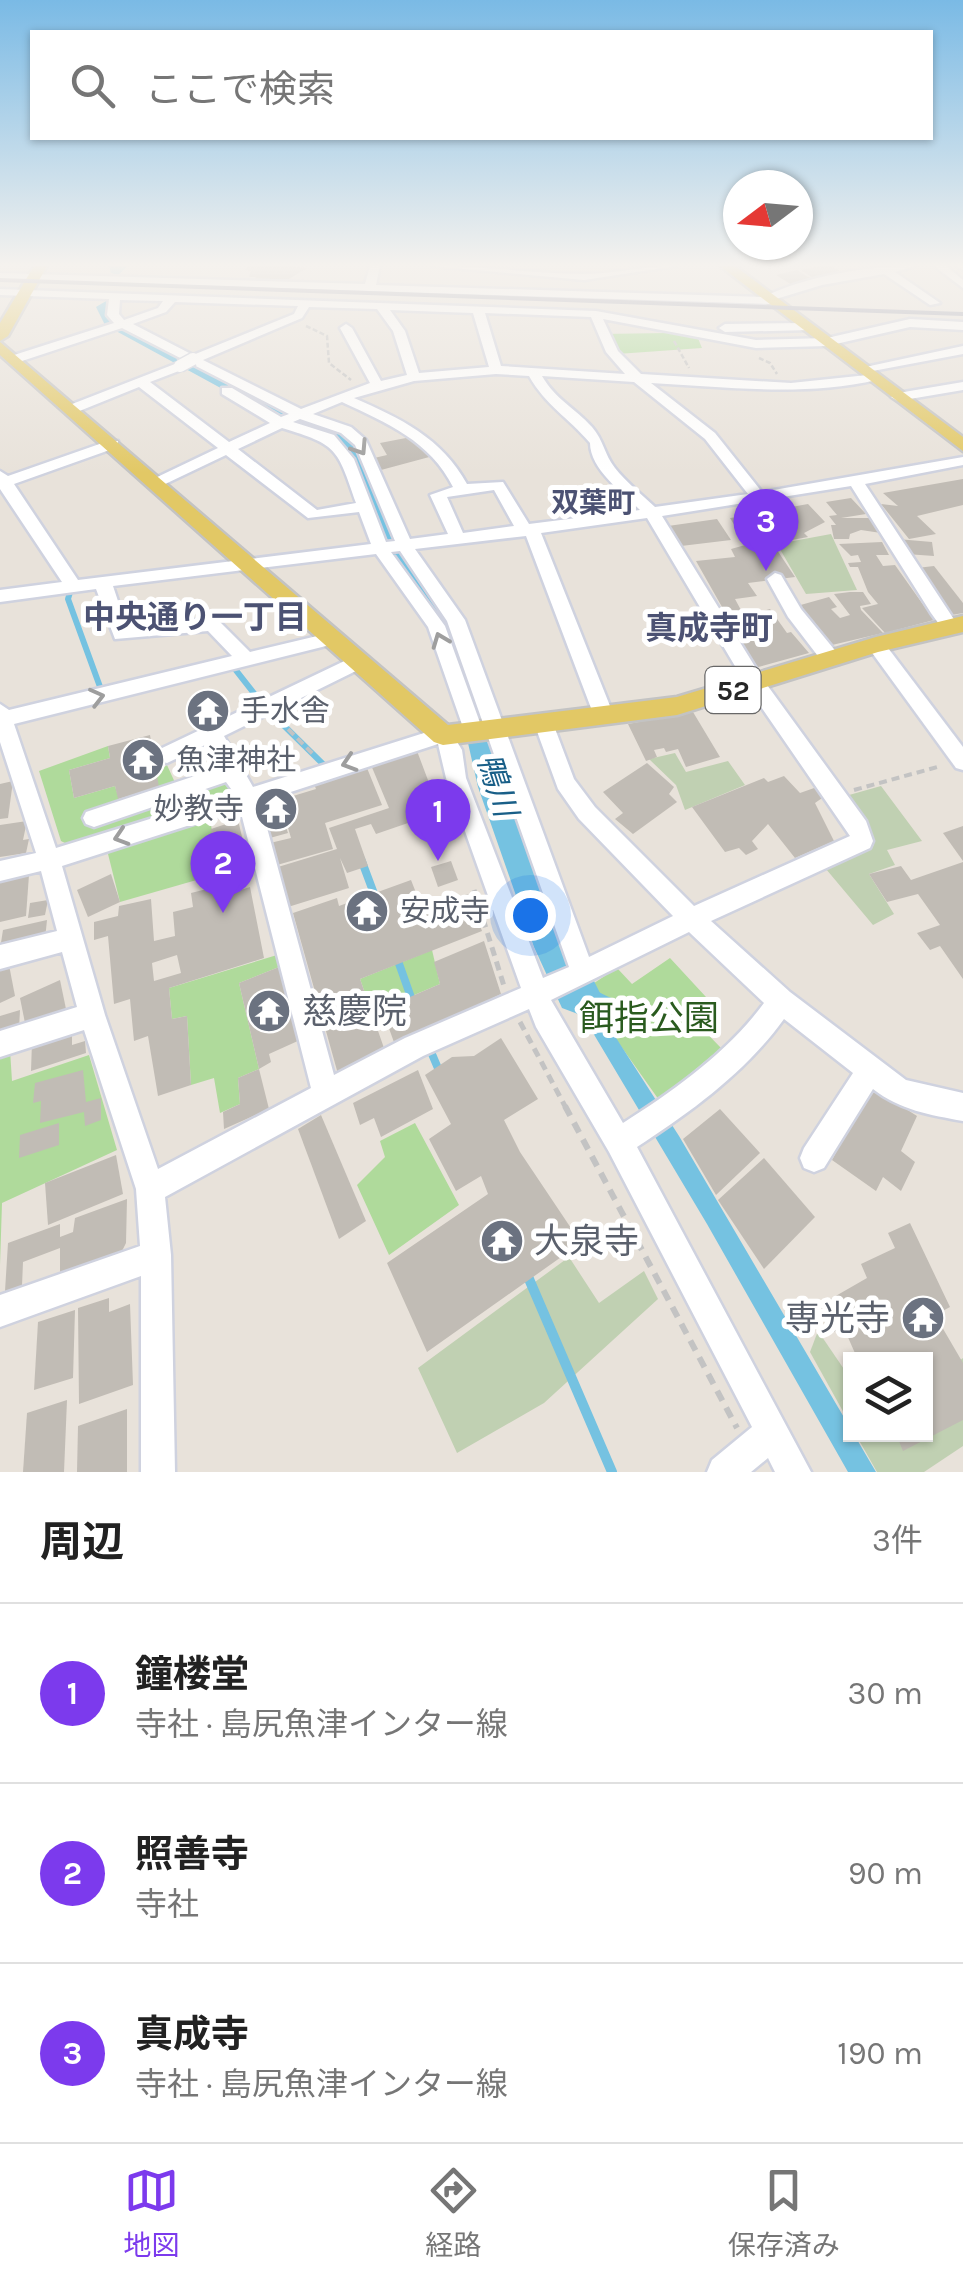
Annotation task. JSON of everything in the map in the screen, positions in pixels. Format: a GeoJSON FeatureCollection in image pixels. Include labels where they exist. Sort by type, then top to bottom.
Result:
{"type":"FeatureCollection","features":[{"type":"Feature","properties":{"kind":"main road"},"geometry":{"type":"LineString","coordinates":[[818,335],[963,446]]}},
{"type":"Feature","properties":{"kind":"main road"},"geometry":{"type":"LineString","coordinates":[[4,350],[443,736]]}},
{"type":"Feature","properties":{"kind":"main road","name":"52"},"geometry":{"type":"LineString","coordinates":[[443,736],[677,706],[876,645],[956,625]]}},
{"type":"Feature","properties":{"kind":"street"},"geometry":{"type":"LineString","coordinates":[[4,350],[73,335]]}},
{"type":"Feature","properties":{"kind":"street"},"geometry":{"type":"LineString","coordinates":[[135,335],[328,438],[350,462],[365,506],[436,626],[485,730],[582,973]]}},
{"type":"Feature","properties":{"kind":"street"},"geometry":{"type":"LineString","coordinates":[[72,409],[251,335]]}},
{"type":"Feature","properties":{"kind":"street"},"geometry":{"type":"LineString","coordinates":[[350,335],[377,385]]}},
{"type":"Feature","properties":{"kind":"street"},"geometry":{"type":"LineString","coordinates":[[401,335],[404,355],[414,377]]}},
{"type":"Feature","properties":{"kind":"street"},"geometry":{"type":"LineString","coordinates":[[486,335],[496,370]]}},
{"type":"Feature","properties":{"kind":"street"},"geometry":{"type":"LineString","coordinates":[[601,335],[637,379],[709,435],[758,497]]}},
{"type":"Feature","properties":{"kind":"street"},"geometry":{"type":"LineString","coordinates":[[712,335],[735,340],[827,342],[861,335]]}},
{"type":"Feature","properties":{"kind":"street"},"geometry":{"type":"LineString","coordinates":[[156,483],[342,397],[414,377],[496,370],[785,387],[832,385],[963,350]]}},
{"type":"Feature","properties":{"kind":"street"},"geometry":{"type":"LineString","coordinates":[[150,1189],[414,1047],[862,841],[835,796],[754,683],[653,514],[610,472],[598,452],[597,442],[578,420],[548,398],[533,372]]}},
{"type":"Feature","properties":{"kind":"street"},"geometry":{"type":"LineString","coordinates":[[140,382],[314,515],[365,506]]}},
{"type":"Feature","properties":{"kind":"street"},"geometry":{"type":"LineString","coordinates":[[898,397],[963,386]]}},
{"type":"Feature","properties":{"kind":"street"},"geometry":{"type":"LineString","coordinates":[[342,397],[429,441],[454,469],[462,489]]}},
{"type":"Feature","properties":{"kind":"street"},"geometry":{"type":"LineString","coordinates":[[291,418],[346,430],[360,443],[391,548]]}},
{"type":"Feature","properties":{"kind":"street"},"geometry":{"type":"LineString","coordinates":[[73,586],[1,480],[113,444]]}},
{"type":"Feature","properties":{"kind":"street"},"geometry":{"type":"LineString","coordinates":[[0,596],[247,563],[528,532],[856,482],[963,461]]}},
{"type":"Feature","properties":{"kind":"street"},"geometry":{"type":"LineString","coordinates":[[856,482],[880,511],[920,588],[956,625]]}},
{"type":"Feature","properties":{"kind":"street"},"geometry":{"type":"LineString","coordinates":[[458,540],[438,495],[498,486],[528,532],[604,716]]}},
{"type":"Feature","properties":{"kind":"street"},"geometry":{"type":"LineString","coordinates":[[775,580],[794,614],[831,660]]}},
{"type":"Feature","properties":{"kind":"street"},"geometry":{"type":"LineString","coordinates":[[104,582],[121,635],[212,624],[247,660]]}},
{"type":"Feature","properties":{"kind":"street"},"geometry":{"type":"LineString","coordinates":[[158,1472],[156,1256],[150,1189],[92,1015],[50,860],[1,717],[334,638]]}},
{"type":"Feature","properties":{"kind":"street"},"geometry":{"type":"LineString","coordinates":[[876,645],[963,761]]}},
{"type":"Feature","properties":{"kind":"street"},"geometry":{"type":"LineString","coordinates":[[166,755],[359,661]]}},
{"type":"Feature","properties":{"kind":"street"},"geometry":{"type":"LineString","coordinates":[[544,723],[565,783],[587,813],[690,919],[781,1001],[898,1091],[963,1107]]}},
{"type":"Feature","properties":{"kind":"street"},"geometry":{"type":"LineString","coordinates":[[212,733],[246,794],[326,1094]]}},
{"type":"Feature","properties":{"kind":"street"},"geometry":{"type":"LineString","coordinates":[[0,871],[50,860],[246,794],[443,736],[452,750],[456,778],[533,994],[619,1142],[749,1452],[794,1472]]}},
{"type":"Feature","properties":{"kind":"street"},"geometry":{"type":"LineString","coordinates":[[94,818],[231,772]]}},
{"type":"Feature","properties":{"kind":"street"},"geometry":{"type":"LineString","coordinates":[[0,957],[72,938]]}},
{"type":"Feature","properties":{"kind":"street"},"geometry":{"type":"LineString","coordinates":[[619,1142],[656,1118],[771,1017],[781,1001]]}},
{"type":"Feature","properties":{"kind":"street"},"geometry":{"type":"LineString","coordinates":[[0,1044],[92,1015]]}},
{"type":"Feature","properties":{"kind":"street"},"geometry":{"type":"LineString","coordinates":[[814,1158],[870,1070]]}},
{"type":"Feature","properties":{"kind":"street"},"geometry":{"type":"LineString","coordinates":[[0,1318],[0,1310],[156,1256]]}},
{"type":"Feature","properties":{"kind":"path"},"geometry":{"type":"LineString","coordinates":[[324,335],[328,362],[335,372],[352,380],[361,390]]}},
{"type":"Feature","properties":{"kind":"path"},"geometry":{"type":"LineString","coordinates":[[670,335],[696,381]]}},
{"type":"Feature","properties":{"kind":"path"},"geometry":{"type":"LineString","coordinates":[[735,340],[770,364],[785,387]]}},
{"type":"Feature","properties":{"kind":"path"},"geometry":{"type":"LineString","coordinates":[[264,706],[329,770]]}},
{"type":"Feature","properties":{"kind":"path"},"geometry":{"type":"LineString","coordinates":[[835,796],[963,761]]}},
{"type":"Feature","properties":{"kind":"path"},"geometry":{"type":"LineString","coordinates":[[470,878],[533,994],[749,1452]]}},
{"type":"Feature","properties":{"kind":"green space"},"geometry":{"type":"Polygon","coordinates":[[[601,335],[697,335],[702,348],[617,354],[601,335]]]}},
{"type":"Feature","properties":{"kind":"green space"},"geometry":{"type":"Polygon","coordinates":[[[831,534],[857,590],[806,594],[777,544],[831,534]]]}},
{"type":"Feature","properties":{"kind":"green space"},"geometry":{"type":"Polygon","coordinates":[[[108,746],[110,758],[69,770],[74,798],[115,786],[119,799],[158,788],[156,773],[167,765],[177,787],[222,771],[231,792],[67,844],[61,841],[39,771],[108,746]]]}},
{"type":"Feature","properties":{"kind":"green space"},"geometry":{"type":"Polygon","coordinates":[[[675,753],[686,772],[728,761],[745,785],[685,810],[676,785],[649,759],[675,753]]]}},
{"type":"Feature","properties":{"kind":"green space"},"geometry":{"type":"Polygon","coordinates":[[[881,786],[922,841],[887,850],[895,865],[869,874],[894,914],[873,925],[826,869],[874,845],[842,797],[881,786]]]}},
{"type":"Feature","properties":{"kind":"green space"},"geometry":{"type":"Polygon","coordinates":[[[209,816],[221,873],[120,902],[105,842],[209,816]]]}},
{"type":"Feature","properties":{"kind":"green space"},"geometry":{"type":"Polygon","coordinates":[[[432,950],[440,984],[372,1013],[360,979],[432,950]]]}},
{"type":"Feature","properties":{"kind":"green space"},"geometry":{"type":"Polygon","coordinates":[[[277,955],[279,967],[239,983],[259,1069],[238,1078],[240,1104],[220,1113],[214,1078],[191,1085],[187,1016],[172,1019],[169,988],[277,955]]]}},
{"type":"Feature","properties":{"kind":"green space","name":"餌指公園"},"geometry":{"type":"Polygon","coordinates":[[[670,958],[706,997],[688,1014],[721,1048],[659,1100],[582,991],[617,968],[632,984],[670,958]]]}},
{"type":"Feature","properties":{"kind":"green space"},"geometry":{"type":"Polygon","coordinates":[[[10,1050],[12,1081],[89,1055],[117,1150],[2,1203],[0,1265],[0,1054],[10,1050]]]}},
{"type":"Feature","properties":{"kind":"green space"},"geometry":{"type":"Polygon","coordinates":[[[415,1123],[459,1205],[389,1255],[357,1185],[385,1157],[380,1141],[415,1123]]]}},
{"type":"Feature","properties":{"kind":"green space"},"geometry":{"type":"Polygon","coordinates":[[[569,1257],[599,1303],[644,1271],[658,1299],[544,1403],[457,1453],[418,1368],[569,1257]]]}},
{"type":"Feature","properties":{"kind":"green space"},"geometry":{"type":"Polygon","coordinates":[[[818,1331],[843,1368],[843,1411],[810,1352],[818,1331]]]}},
{"type":"Feature","properties":{"kind":"green space"},"geometry":{"type":"Polygon","coordinates":[[[963,1358],[963,1446],[924,1472],[877,1472],[860,1442],[933,1442],[933,1382],[963,1358]]]}},
{"type":"Feature","properties":{"kind":"water"},"geometry":{"type":"Polygon","coordinates":[[[551,943],[590,986],[614,999],[644,1007],[654,1019],[647,1022],[638,1011],[620,1010],[586,991],[679,1136],[843,1416],[843,1442],[858,1442],[876,1472],[848,1472],[571,996],[551,943]]]}},
{"type":"Feature","properties":{"kind":"building"},"geometry":{"type":"Polygon","coordinates":[[[411,437],[433,456],[381,470],[374,458],[387,455],[380,443],[411,437]]]}},
{"type":"Feature","properties":{"kind":"building"},"geometry":{"type":"Polygon","coordinates":[[[963,479],[963,505],[917,516],[936,534],[909,539],[881,504],[898,506],[883,493],[963,479]]]}},
{"type":"Feature","properties":{"kind":"building"},"geometry":{"type":"Polygon","coordinates":[[[851,498],[866,514],[841,518],[872,518],[881,533],[861,530],[850,534],[849,539],[834,539],[831,525],[836,525],[829,516],[837,515],[826,502],[851,498]]]}},
{"type":"Feature","properties":{"kind":"building"},"geometry":{"type":"Polygon","coordinates":[[[808,504],[825,522],[804,533],[808,537],[781,542],[758,513],[808,504]]]}},
{"type":"Feature","properties":{"kind":"building"},"geometry":{"type":"Polygon","coordinates":[[[745,516],[755,534],[741,536],[730,518],[745,516]]]}},
{"type":"Feature","properties":{"kind":"building"},"geometry":{"type":"Polygon","coordinates":[[[717,519],[731,540],[681,546],[668,526],[717,519]]]}},
{"type":"Feature","properties":{"kind":"building"},"geometry":{"type":"Polygon","coordinates":[[[897,539],[932,542],[934,556],[906,554],[897,539]]]}},
{"type":"Feature","properties":{"kind":"building"},"geometry":{"type":"Polygon","coordinates":[[[756,542],[759,546],[773,544],[795,577],[748,583],[757,596],[735,599],[742,612],[726,614],[696,561],[735,557],[731,549],[756,542]]]}},
{"type":"Feature","properties":{"kind":"building"},"geometry":{"type":"Polygon","coordinates":[[[882,542],[889,555],[876,555],[883,566],[895,565],[934,620],[885,633],[862,608],[878,604],[868,592],[858,567],[848,563],[861,562],[858,555],[851,556],[839,544],[882,542]]]}},
{"type":"Feature","properties":{"kind":"building"},"geometry":{"type":"Polygon","coordinates":[[[934,566],[963,603],[963,613],[946,616],[917,568],[934,566]]]}},
{"type":"Feature","properties":{"kind":"building"},"geometry":{"type":"Polygon","coordinates":[[[863,592],[871,604],[860,606],[861,610],[883,633],[832,645],[797,606],[829,597],[837,607],[831,609],[840,618],[850,615],[834,594],[863,592]]]}},
{"type":"Feature","properties":{"kind":"building"},"geometry":{"type":"Polygon","coordinates":[[[770,609],[787,633],[791,632],[809,653],[751,669],[722,623],[770,609]]]}},
{"type":"Feature","properties":{"kind":"building"},"geometry":{"type":"Polygon","coordinates":[[[693,712],[720,757],[686,767],[678,749],[666,752],[664,748],[654,750],[657,757],[646,761],[628,724],[693,712]]]}},
{"type":"Feature","properties":{"kind":"building"},"geometry":{"type":"Polygon","coordinates":[[[150,735],[159,787],[118,799],[115,786],[74,798],[69,770],[110,758],[108,746],[150,735]]]}},
{"type":"Feature","properties":{"kind":"building"},"geometry":{"type":"Polygon","coordinates":[[[417,751],[440,812],[376,834],[371,824],[355,829],[368,866],[347,873],[340,858],[349,888],[288,907],[278,867],[337,849],[329,828],[389,808],[371,765],[417,751]]]}},
{"type":"Feature","properties":{"kind":"building"},"geometry":{"type":"Polygon","coordinates":[[[647,763],[674,787],[669,794],[677,802],[633,834],[615,819],[623,813],[603,792],[647,763]]]}},
{"type":"Feature","properties":{"kind":"building"},"geometry":{"type":"Polygon","coordinates":[[[367,768],[382,805],[325,823],[333,849],[277,865],[270,843],[291,838],[280,800],[316,789],[314,784],[367,768]]]}},
{"type":"Feature","properties":{"kind":"building"},"geometry":{"type":"Polygon","coordinates":[[[784,776],[800,793],[817,787],[825,796],[815,803],[834,841],[795,858],[768,824],[752,841],[758,849],[746,855],[739,848],[725,852],[692,807],[764,778],[768,782],[784,776]]]}},
{"type":"Feature","properties":{"kind":"building"},"geometry":{"type":"Polygon","coordinates":[[[13,781],[8,818],[0,819],[0,784],[13,781]]]}},
{"type":"Feature","properties":{"kind":"building"},"geometry":{"type":"Polygon","coordinates":[[[272,787],[288,833],[259,841],[247,795],[272,787]]]}},
{"type":"Feature","properties":{"kind":"building"},"geometry":{"type":"Polygon","coordinates":[[[238,820],[243,841],[215,850],[211,829],[238,820]]]}},
{"type":"Feature","properties":{"kind":"building"},"geometry":{"type":"Polygon","coordinates":[[[27,821],[23,840],[29,839],[26,853],[0,857],[0,825],[27,821]]]}},
{"type":"Feature","properties":{"kind":"building"},"geometry":{"type":"Polygon","coordinates":[[[963,826],[963,861],[943,833],[963,826]]]}},
{"type":"Feature","properties":{"kind":"building"},"geometry":{"type":"Polygon","coordinates":[[[247,847],[251,868],[221,877],[217,855],[247,847]]]}},
{"type":"Feature","properties":{"kind":"building"},"geometry":{"type":"Polygon","coordinates":[[[451,861],[458,880],[438,887],[431,867],[451,861]]]}},
{"type":"Feature","properties":{"kind":"building"},"geometry":{"type":"Polygon","coordinates":[[[963,862],[963,979],[940,946],[930,950],[917,933],[940,925],[918,894],[887,902],[869,874],[901,866],[911,880],[963,862]]]}},
{"type":"Feature","properties":{"kind":"building"},"geometry":{"type":"Polygon","coordinates":[[[111,874],[120,902],[88,917],[77,890],[111,874]]]}},
{"type":"Feature","properties":{"kind":"building"},"geometry":{"type":"Polygon","coordinates":[[[29,875],[26,916],[0,922],[0,882],[29,875]]]}},
{"type":"Feature","properties":{"kind":"building"},"geometry":{"type":"Polygon","coordinates":[[[411,880],[422,908],[468,894],[482,931],[360,979],[385,1051],[338,1074],[293,913],[337,898],[339,906],[411,880]]]}},
{"type":"Feature","properties":{"kind":"building"},"geometry":{"type":"Polygon","coordinates":[[[227,884],[228,894],[250,887],[264,958],[169,988],[172,1019],[187,1016],[191,1085],[158,1096],[148,1036],[134,1041],[130,999],[114,1004],[108,936],[94,940],[94,922],[118,916],[119,906],[151,899],[154,941],[175,936],[173,912],[193,907],[191,893],[227,884]],[[177,955],[152,963],[154,981],[181,973],[177,955]]]}},
{"type":"Feature","properties":{"kind":"building"},"geometry":{"type":"Polygon","coordinates":[[[48,900],[45,915],[28,918],[30,903],[48,900]]]}},
{"type":"Feature","properties":{"kind":"building"},"geometry":{"type":"Polygon","coordinates":[[[47,920],[45,939],[0,949],[3,930],[47,920]]]}},
{"type":"Feature","properties":{"kind":"building"},"geometry":{"type":"Polygon","coordinates":[[[484,941],[501,994],[395,1045],[382,1009],[440,984],[434,962],[484,941]]]}},
{"type":"Feature","properties":{"kind":"building"},"geometry":{"type":"Polygon","coordinates":[[[9,965],[15,996],[0,1003],[0,969],[9,965]]]}},
{"type":"Feature","properties":{"kind":"building","name":"慈慶院"},"geometry":{"type":"Polygon","coordinates":[[[279,967],[300,1040],[269,1054],[271,1062],[259,1069],[239,983],[279,967]]]}},
{"type":"Feature","properties":{"kind":"building"},"geometry":{"type":"Polygon","coordinates":[[[60,980],[66,1009],[26,1028],[20,998],[60,980]]]}},
{"type":"Feature","properties":{"kind":"building"},"geometry":{"type":"Polygon","coordinates":[[[20,1010],[19,1029],[0,1034],[0,1016],[20,1010]]]}},
{"type":"Feature","properties":{"kind":"building"},"geometry":{"type":"Polygon","coordinates":[[[72,1031],[72,1045],[85,1041],[86,1053],[31,1071],[32,1042],[72,1031]]]}},
{"type":"Feature","properties":{"kind":"building"},"geometry":{"type":"Polygon","coordinates":[[[501,1038],[538,1099],[504,1120],[520,1152],[581,1243],[427,1352],[387,1263],[488,1194],[481,1176],[456,1191],[429,1139],[451,1124],[425,1075],[452,1057],[474,1056],[501,1038]]]}},
{"type":"Feature","properties":{"kind":"building"},"geometry":{"type":"Polygon","coordinates":[[[259,1069],[269,1109],[224,1129],[223,1112],[240,1104],[238,1078],[259,1069]]]}},
{"type":"Feature","properties":{"kind":"building"},"geometry":{"type":"Polygon","coordinates":[[[83,1070],[86,1102],[101,1098],[101,1120],[85,1126],[84,1112],[40,1123],[41,1101],[33,1103],[35,1083],[83,1070]]]}},
{"type":"Feature","properties":{"kind":"building"},"geometry":{"type":"Polygon","coordinates":[[[418,1070],[433,1109],[381,1137],[374,1118],[360,1125],[353,1103],[418,1070]]]}},
{"type":"Feature","properties":{"kind":"building"},"geometry":{"type":"Polygon","coordinates":[[[871,1087],[917,1116],[901,1151],[915,1162],[901,1191],[883,1177],[876,1191],[832,1160],[871,1087]]]}},
{"type":"Feature","properties":{"kind":"building"},"geometry":{"type":"Polygon","coordinates":[[[720,1109],[760,1153],[716,1195],[683,1139],[720,1109]]]}},
{"type":"Feature","properties":{"kind":"building"},"geometry":{"type":"Polygon","coordinates":[[[321,1115],[366,1221],[339,1239],[298,1129],[321,1115]]]}},
{"type":"Feature","properties":{"kind":"building"},"geometry":{"type":"Polygon","coordinates":[[[59,1123],[59,1145],[19,1158],[20,1135],[59,1123]]]}},
{"type":"Feature","properties":{"kind":"building"},"geometry":{"type":"Polygon","coordinates":[[[116,1155],[123,1194],[48,1225],[45,1183],[116,1155]]]}},
{"type":"Feature","properties":{"kind":"building"},"geometry":{"type":"Polygon","coordinates":[[[764,1158],[815,1217],[764,1269],[718,1200],[764,1158]]]}},
{"type":"Feature","properties":{"kind":"building"},"geometry":{"type":"Polygon","coordinates":[[[127,1199],[126,1243],[120,1255],[60,1273],[60,1248],[23,1262],[22,1286],[5,1291],[8,1243],[60,1224],[60,1237],[73,1232],[75,1218],[127,1199]]]}},
{"type":"Feature","properties":{"kind":"building"},"geometry":{"type":"Polygon","coordinates":[[[910,1223],[950,1307],[935,1315],[963,1363],[963,1420],[933,1436],[933,1352],[854,1352],[843,1326],[834,1332],[820,1305],[867,1278],[861,1264],[895,1248],[888,1233],[910,1223]]]}},
{"type":"Feature","properties":{"kind":"building"},"geometry":{"type":"Polygon","coordinates":[[[109,1298],[109,1312],[130,1304],[133,1385],[79,1404],[78,1308],[109,1298]]]}},
{"type":"Feature","properties":{"kind":"building"},"geometry":{"type":"Polygon","coordinates":[[[75,1310],[73,1378],[34,1390],[38,1322],[75,1310]]]}},
{"type":"Feature","properties":{"kind":"building"},"geometry":{"type":"Polygon","coordinates":[[[67,1400],[64,1472],[23,1472],[27,1413],[67,1400]]]}},
{"type":"Feature","properties":{"kind":"building"},"geometry":{"type":"Polygon","coordinates":[[[127,1409],[127,1472],[77,1472],[78,1426],[127,1409]]]}},
{"type":"Feature","properties":{"kind":"building"},"geometry":{"type":"Polygon","coordinates":[[[899,1442],[920,1442],[903,1451],[899,1442]]]}},
{"type":"Feature","properties":{"kind":"waterway","name":"鴨川"},"geometry":{"type":"LineString","coordinates":[[138,335],[282,412],[335,430],[348,441],[403,565],[450,624],[475,699],[496,787],[555,947],[578,993]]}},
{"type":"Feature","properties":{"kind":"waterway"},"geometry":{"type":"LineString","coordinates":[[70,591],[72,585]]}},
{"type":"Feature","properties":{"kind":"waterway"},"geometry":{"type":"LineString","coordinates":[[71,589],[68,599],[103,695]]}},
{"type":"Feature","properties":{"kind":"waterway"},"geometry":{"type":"LineString","coordinates":[[231,664],[264,706],[327,768]]}},
{"type":"Feature","properties":{"kind":"waterway"},"geometry":{"type":"LineString","coordinates":[[361,859],[376,899]]}},
{"type":"Feature","properties":{"kind":"waterway"},"geometry":{"type":"LineString","coordinates":[[397,958],[413,1003]]}},
{"type":"Feature","properties":{"kind":"waterway"},"geometry":{"type":"LineString","coordinates":[[429,1047],[440,1073]]}},
{"type":"Feature","properties":{"kind":"waterway"},"geometry":{"type":"LineString","coordinates":[[526,1272],[612,1472]]}},
{"type":"Feature","properties":{"kind":"place","name":"真成寺"},"geometry":{"type":"Point","coordinates":[766,571]}},
{"type":"Feature","properties":{"kind":"place","name":"手水舎"},"geometry":{"type":"Point","coordinates":[208,711]}},
{"type":"Feature","properties":{"kind":"place","name":"魚津神社"},"geometry":{"type":"Point","coordinates":[143,760]}},
{"type":"Feature","properties":{"kind":"place","name":"妙教寺"},"geometry":{"type":"Point","coordinates":[276,809]}},
{"type":"Feature","properties":{"kind":"place","name":"鐘楼堂"},"geometry":{"type":"Point","coordinates":[438,861]}},
{"type":"Feature","properties":{"kind":"place","name":"安成寺"},"geometry":{"type":"Point","coordinates":[367,911]}},
{"type":"Feature","properties":{"kind":"place","name":"照善寺"},"geometry":{"type":"Point","coordinates":[223,913]}},
{"type":"Feature","properties":{"kind":"place","name":"慈慶院"},"geometry":{"type":"Point","coordinates":[269,1011]}},
{"type":"Feature","properties":{"kind":"place","name":"大泉寺"},"geometry":{"type":"Point","coordinates":[502,1241]}},
{"type":"Feature","properties":{"kind":"place","name":"専光寺"},"geometry":{"type":"Point","coordinates":[923,1318]}},
{"type":"Feature","properties":{"kind":"district","name":"双葉町"},"geometry":{"type":"Point","coordinates":[593,502]}},
{"type":"Feature","properties":{"kind":"district","name":"中央通り一丁目"},"geometry":{"type":"Point","coordinates":[195,617]}},
{"type":"Feature","properties":{"kind":"district","name":"真成寺町"},"geometry":{"type":"Point","coordinates":[709,628]}}]}
